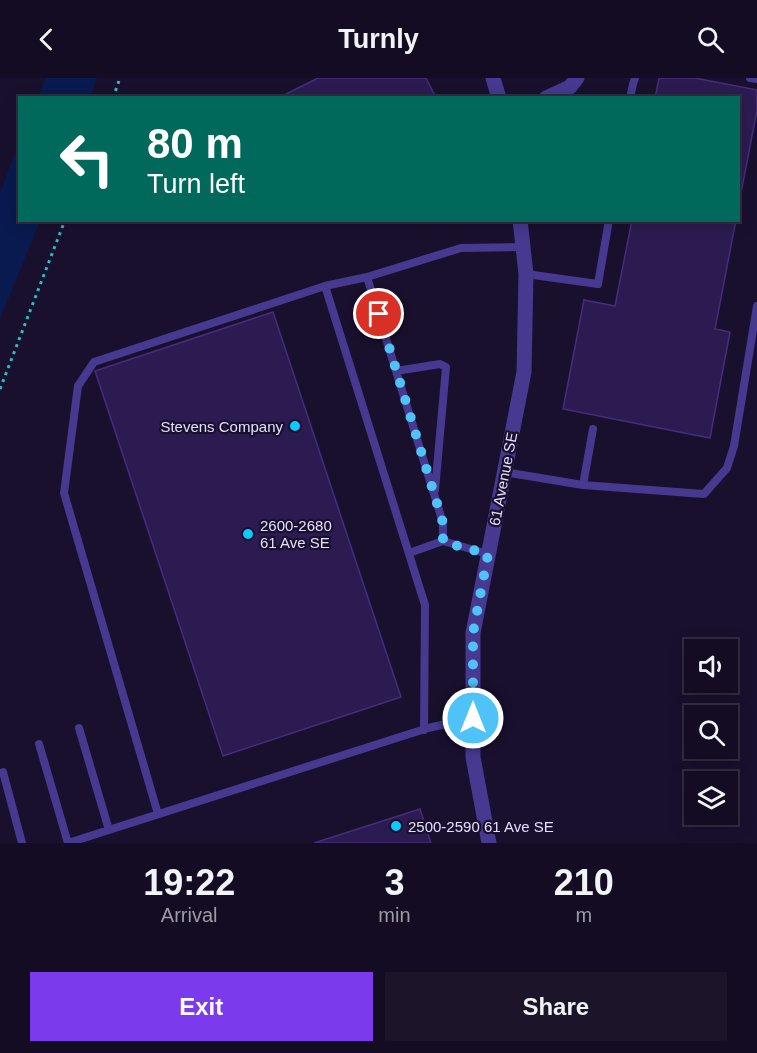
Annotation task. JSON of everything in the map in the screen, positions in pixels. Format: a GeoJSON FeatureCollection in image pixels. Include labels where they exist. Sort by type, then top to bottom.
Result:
{"type":"FeatureCollection","features":[{"type":"Feature","properties":{"kind":"street"},"geometry":{"type":"LineString","coordinates":[[493,78],[498,96]]}},
{"type":"Feature","properties":{"kind":"street"},"geometry":{"type":"LineString","coordinates":[[550,96],[570,87],[577,78]]}},
{"type":"Feature","properties":{"kind":"street","name":"61 Avenue SE"},"geometry":{"type":"LineString","coordinates":[[489,843],[473,757],[473,633],[524,372],[526,274],[520,222]]}},
{"type":"Feature","properties":{"kind":"lane"},"geometry":{"type":"LineString","coordinates":[[630,96],[635,78]]}},
{"type":"Feature","properties":{"kind":"lane"},"geometry":{"type":"LineString","coordinates":[[750,78],[757,79]]}},
{"type":"Feature","properties":{"kind":"lane"},"geometry":{"type":"LineString","coordinates":[[526,274],[598,284],[609,222]]}},
{"type":"Feature","properties":{"kind":"lane"},"geometry":{"type":"LineString","coordinates":[[158,814],[64,493],[78,386],[94,362],[325,286],[367,277],[461,248],[523,247]]}},
{"type":"Feature","properties":{"kind":"lane"},"geometry":{"type":"LineString","coordinates":[[367,277],[443,523],[443,542]]}},
{"type":"Feature","properties":{"kind":"lane"},"geometry":{"type":"LineString","coordinates":[[325,286],[425,605],[424,730]]}},
{"type":"Feature","properties":{"kind":"lane"},"geometry":{"type":"LineString","coordinates":[[504,472],[583,484],[704,494],[727,468],[734,446],[757,306]]}},
{"type":"Feature","properties":{"kind":"lane"},"geometry":{"type":"LineString","coordinates":[[396,371],[440,364],[446,367],[435,496]]}},
{"type":"Feature","properties":{"kind":"lane"},"geometry":{"type":"LineString","coordinates":[[583,484],[593,429]]}},
{"type":"Feature","properties":{"kind":"lane"},"geometry":{"type":"LineString","coordinates":[[409,552],[443,542],[488,554]]}},
{"type":"Feature","properties":{"kind":"lane"},"geometry":{"type":"LineString","coordinates":[[39,744],[68,843],[424,730],[473,718]]}},
{"type":"Feature","properties":{"kind":"lane"},"geometry":{"type":"LineString","coordinates":[[79,728],[109,830]]}},
{"type":"Feature","properties":{"kind":"lane"},"geometry":{"type":"LineString","coordinates":[[3,772],[22,843]]}},
{"type":"Feature","properties":{"kind":"path"},"geometry":{"type":"LineString","coordinates":[[114,96],[120,78]]}},
{"type":"Feature","properties":{"kind":"path"},"geometry":{"type":"LineString","coordinates":[[0,389],[64,222]]}},
{"type":"Feature","properties":{"kind":"water"},"geometry":{"type":"Polygon","coordinates":[[[46,78],[97,78],[90,96],[38,96],[46,78]]]}},
{"type":"Feature","properties":{"kind":"water"},"geometry":{"type":"Polygon","coordinates":[[[18,145],[18,222],[40,222],[0,319],[0,193],[18,145]]]}},
{"type":"Feature","properties":{"kind":"building"},"geometry":{"type":"Polygon","coordinates":[[[318,78],[426,78],[435,96],[282,96],[318,78]]]}},
{"type":"Feature","properties":{"kind":"building"},"geometry":{"type":"Polygon","coordinates":[[[659,78],[695,78],[757,90],[757,110],[740,199],[740,96],[655,96],[659,78]]]}},
{"type":"Feature","properties":{"kind":"building"},"geometry":{"type":"Polygon","coordinates":[[[632,222],[736,222],[715,329],[730,332],[710,438],[563,409],[584,300],[615,306],[632,222]]]}},
{"type":"Feature","properties":{"kind":"building","name":"2600-2680 61 Ave SE"},"geometry":{"type":"Polygon","coordinates":[[[273,312],[401,697],[223,756],[95,371],[273,312]]]}},
{"type":"Feature","properties":{"kind":"building","name":"2500-2590 61 Ave SE"},"geometry":{"type":"Polygon","coordinates":[[[420,809],[431,843],[314,843],[420,809]]]}},
{"type":"Feature","properties":{"kind":"place","name":"Stevens Company"},"geometry":{"type":"Point","coordinates":[295,426]}},
{"type":"Feature","properties":{"kind":"place","name":"2600-2680 61 Ave SE"},"geometry":{"type":"Point","coordinates":[248,534]}},
{"type":"Feature","properties":{"kind":"place","name":"2500-2590 61 Ave SE"},"geometry":{"type":"Point","coordinates":[396,826]}},
{"type":"Feature","properties":{"kind":"route"},"geometry":{"type":"LineString","coordinates":[[379,314],[443,523],[443,542],[488,554],[473,633],[473,718]]}}]}
